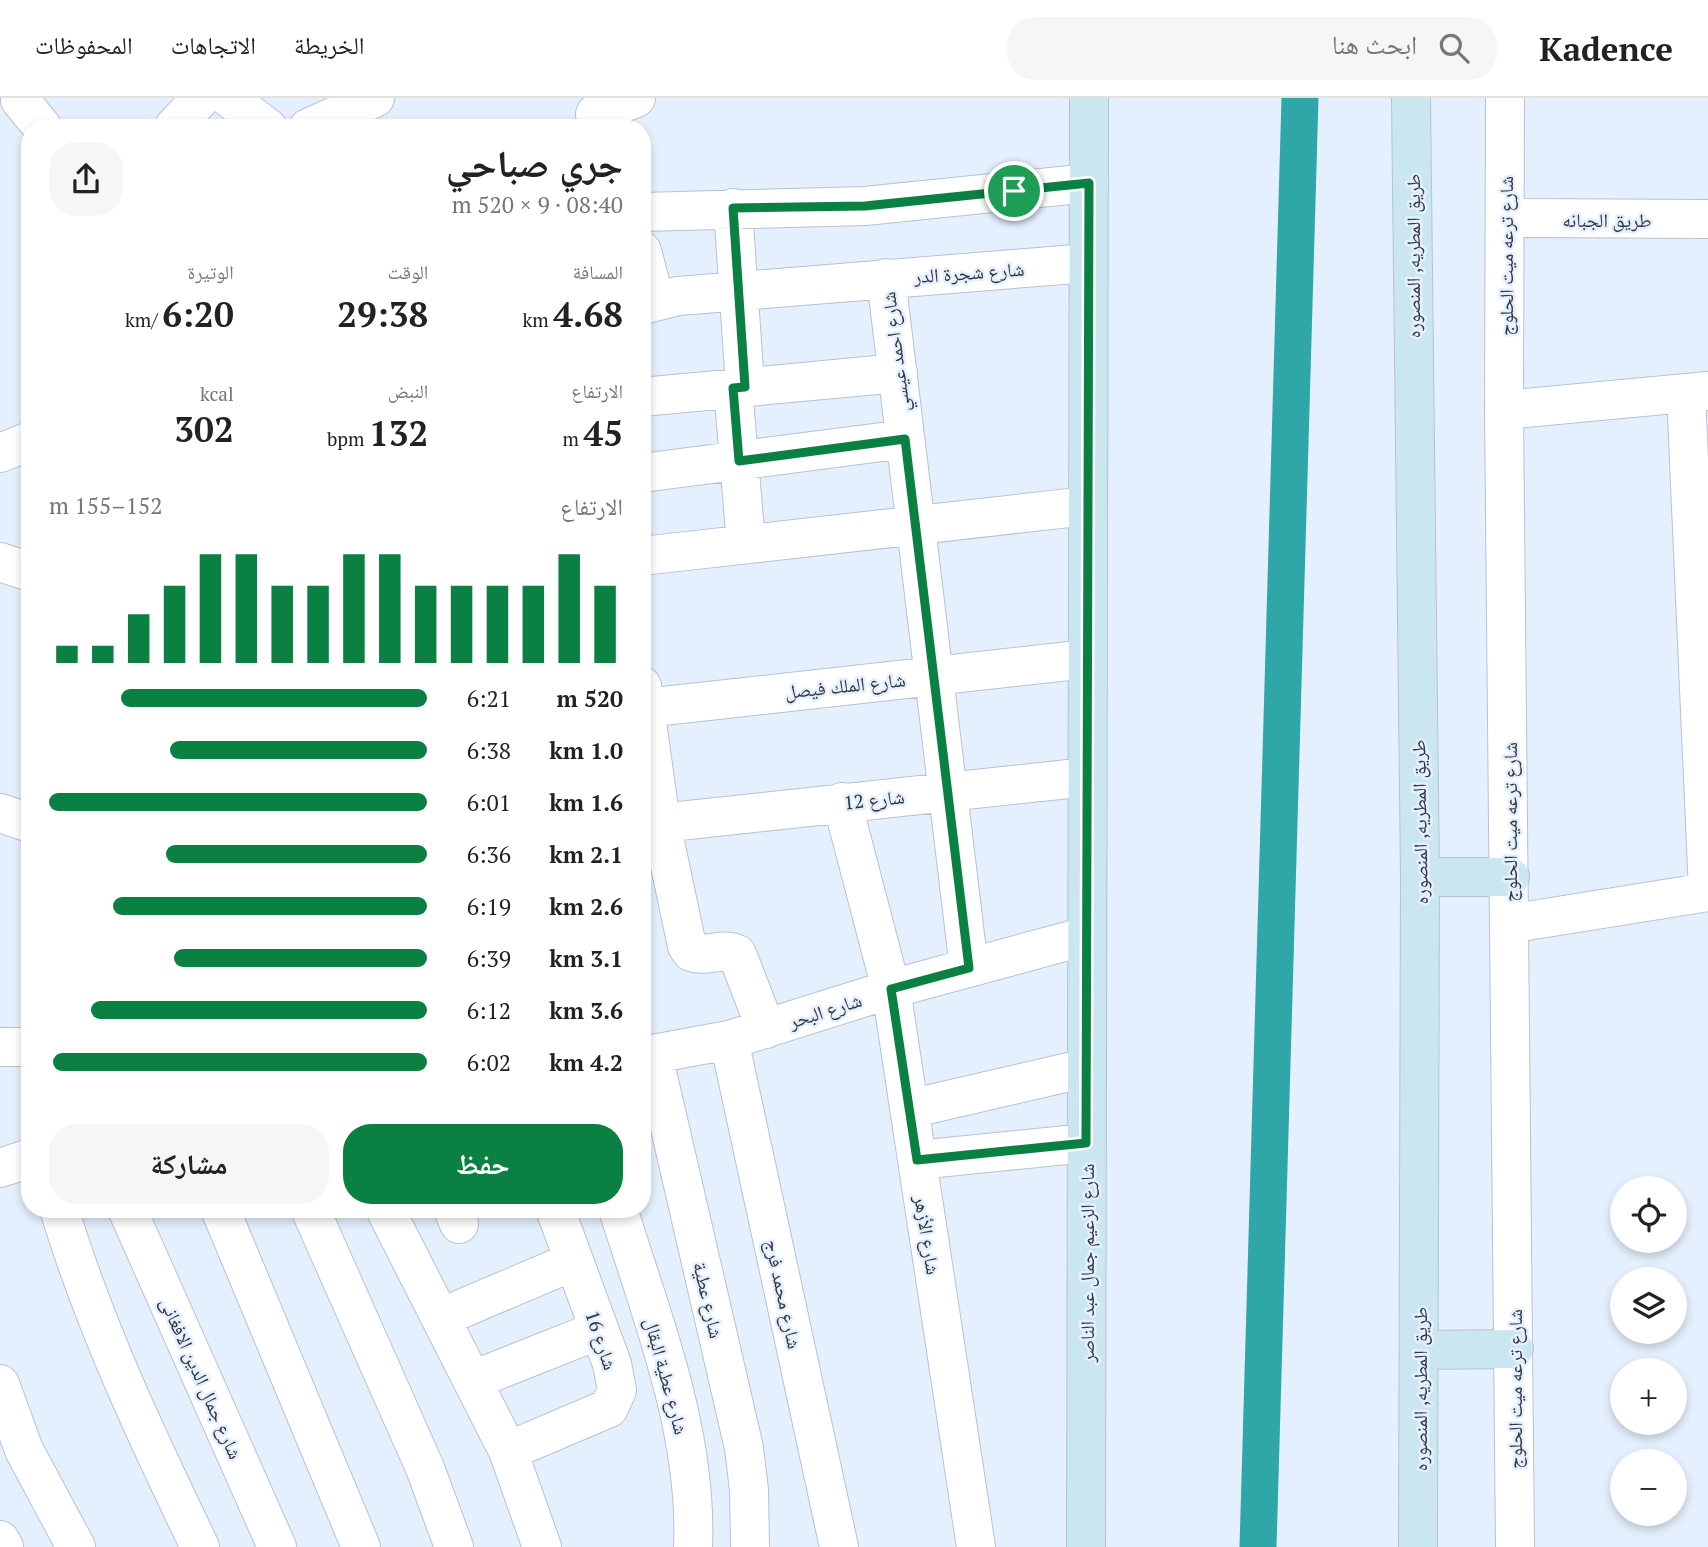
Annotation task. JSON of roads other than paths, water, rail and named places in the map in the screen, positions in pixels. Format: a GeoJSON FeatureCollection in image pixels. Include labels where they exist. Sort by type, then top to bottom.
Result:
{"type":"FeatureCollection","features":[{"type":"Feature","properties":{"kind":"main road","name":"شارع الزعيم جمال عبد الناصر"},"geometry":{"type":"LineString","coordinates":[[1086,1547],[1089,98]]}},
{"type":"Feature","properties":{"kind":"main road","name":"طريق المطريه, المنصوره"},"geometry":{"type":"LineString","coordinates":[[1411,98],[1420,877],[1418,1547]]}},
{"type":"Feature","properties":{"kind":"main road"},"geometry":{"type":"LineString","coordinates":[[1420,877],[1510,877]]}},
{"type":"Feature","properties":{"kind":"main road"},"geometry":{"type":"LineString","coordinates":[[1419,1350],[1514,1349]]}},
{"type":"Feature","properties":{"kind":"street"},"geometry":{"type":"LineString","coordinates":[[181,119],[201,98]]}},
{"type":"Feature","properties":{"kind":"street"},"geometry":{"type":"LineString","coordinates":[[229,98],[256,119]]}},
{"type":"Feature","properties":{"kind":"street"},"geometry":{"type":"LineString","coordinates":[[328,119],[375,98]]}},
{"type":"Feature","properties":{"kind":"street"},"geometry":{"type":"LineString","coordinates":[[594,113],[636,98]]}},
{"type":"Feature","properties":{"kind":"street","name":"شارع ترعه ميت الحلوج"},"geometry":{"type":"LineString","coordinates":[[1505,98],[1504,410],[1515,1547]]}},
{"type":"Feature","properties":{"kind":"street"},"geometry":{"type":"LineString","coordinates":[[651,212],[865,206],[1089,183]]}},
{"type":"Feature","properties":{"kind":"street"},"geometry":{"type":"LineString","coordinates":[[733,208],[738,290],[739,461],[746,544]]}},
{"type":"Feature","properties":{"kind":"street","name":"طريق الجبانه"},"geometry":{"type":"LineString","coordinates":[[1506,218],[1708,219]]}},
{"type":"Feature","properties":{"kind":"street","name":"شارع شجرة الدر"},"geometry":{"type":"LineString","coordinates":[[651,302],[738,290],[1088,263]]}},
{"type":"Feature","properties":{"kind":"street","name":"شارع احمد عيسي"},"geometry":{"type":"LineString","coordinates":[[886,278],[969,968]]}},
{"type":"Feature","properties":{"kind":"street"},"geometry":{"type":"LineString","coordinates":[[651,396],[898,373]]}},
{"type":"Feature","properties":{"kind":"street"},"geometry":{"type":"LineString","coordinates":[[1504,410],[1697,392],[1708,892],[1509,924]]}},
{"type":"Feature","properties":{"kind":"street"},"geometry":{"type":"LineString","coordinates":[[651,472],[905,439]]}},
{"type":"Feature","properties":{"kind":"street"},"geometry":{"type":"LineString","coordinates":[[0,453],[21,445]]}},
{"type":"Feature","properties":{"kind":"street"},"geometry":{"type":"LineString","coordinates":[[651,555],[1087,506]]}},
{"type":"Feature","properties":{"kind":"street"},"geometry":{"type":"LineString","coordinates":[[0,562],[21,569]]}},
{"type":"Feature","properties":{"kind":"street","name":"شارع الملك فيصل"},"geometry":{"type":"LineString","coordinates":[[651,696],[934,675],[1087,659]]}},
{"type":"Feature","properties":{"kind":"street","name":"شارع 12"},"geometry":{"type":"LineString","coordinates":[[653,803],[842,802],[1087,777]]}},
{"type":"Feature","properties":{"kind":"street"},"geometry":{"type":"LineString","coordinates":[[651,779],[653,803],[687,946],[691,952],[700,956],[729,950],[737,954],[766,1029]]}},
{"type":"Feature","properties":{"kind":"street","name":"شارع الأزهر"},"geometry":{"type":"LineString","coordinates":[[842,802],[891,989],[976,1547]]}},
{"type":"Feature","properties":{"kind":"street"},"geometry":{"type":"LineString","coordinates":[[0,813],[21,820]]}},
{"type":"Feature","properties":{"kind":"street","name":"شارع البحر"},"geometry":{"type":"LineString","coordinates":[[651,1054],[729,1040],[891,989],[1086,936]]}},
{"type":"Feature","properties":{"kind":"street","name":"شارع محمد فرج"},"geometry":{"type":"LineString","coordinates":[[729,1040],[839,1547]]}},
{"type":"Feature","properties":{"kind":"street"},"geometry":{"type":"LineString","coordinates":[[0,1047],[21,1046]]}},
{"type":"Feature","properties":{"kind":"street","name":"شارع عطية"},"geometry":{"type":"LineString","coordinates":[[651,1067],[744,1447],[749,1490],[750,1547]]}},
{"type":"Feature","properties":{"kind":"street"},"geometry":{"type":"LineString","coordinates":[[909,1109],[1086,1068]]}},
{"type":"Feature","properties":{"kind":"street"},"geometry":{"type":"LineString","coordinates":[[917,1160],[1086,1143]]}},
{"type":"Feature","properties":{"kind":"street"},"geometry":{"type":"LineString","coordinates":[[0,1168],[21,1161]]}},
{"type":"Feature","properties":{"kind":"street"},"geometry":{"type":"LineString","coordinates":[[62,1218],[76,1265],[118,1373],[200,1547]]}},
{"type":"Feature","properties":{"kind":"street","name":"شارع جمال الدين الافغانى"},"geometry":{"type":"LineString","coordinates":[[131,1218],[277,1547]]}},
{"type":"Feature","properties":{"kind":"street"},"geometry":{"type":"LineString","coordinates":[[224,1218],[361,1547]]}},
{"type":"Feature","properties":{"kind":"street"},"geometry":{"type":"LineString","coordinates":[[314,1218],[425,1468],[454,1547]]}},
{"type":"Feature","properties":{"kind":"street"},"geometry":{"type":"LineString","coordinates":[[390,1218],[508,1451],[542,1547]]}},
{"type":"Feature","properties":{"kind":"street","name":"شارع 16"},"geometry":{"type":"LineString","coordinates":[[508,1451],[609,1408],[618,1390],[558,1218]]}},
{"type":"Feature","properties":{"kind":"street","name":"شارع عطية البقال"},"geometry":{"type":"LineString","coordinates":[[621,1218],[652,1317],[689,1460],[694,1516],[692,1547]]}},
{"type":"Feature","properties":{"kind":"street"},"geometry":{"type":"LineString","coordinates":[[442,1317],[574,1262]]}},
{"type":"Feature","properties":{"kind":"street"},"geometry":{"type":"LineString","coordinates":[[473,1380],[599,1330]]}},
{"type":"Feature","properties":{"kind":"street"},"geometry":{"type":"LineString","coordinates":[[0,1384],[24,1450],[76,1547]]}},
{"type":"Feature","properties":{"kind":"street"},"geometry":{"type":"LineString","coordinates":[[0,1540],[4,1547]]}},
{"type":"Feature","properties":{"kind":"waterway"},"geometry":{"type":"LineString","coordinates":[[1258,1547],[1300,98]]}}]}
